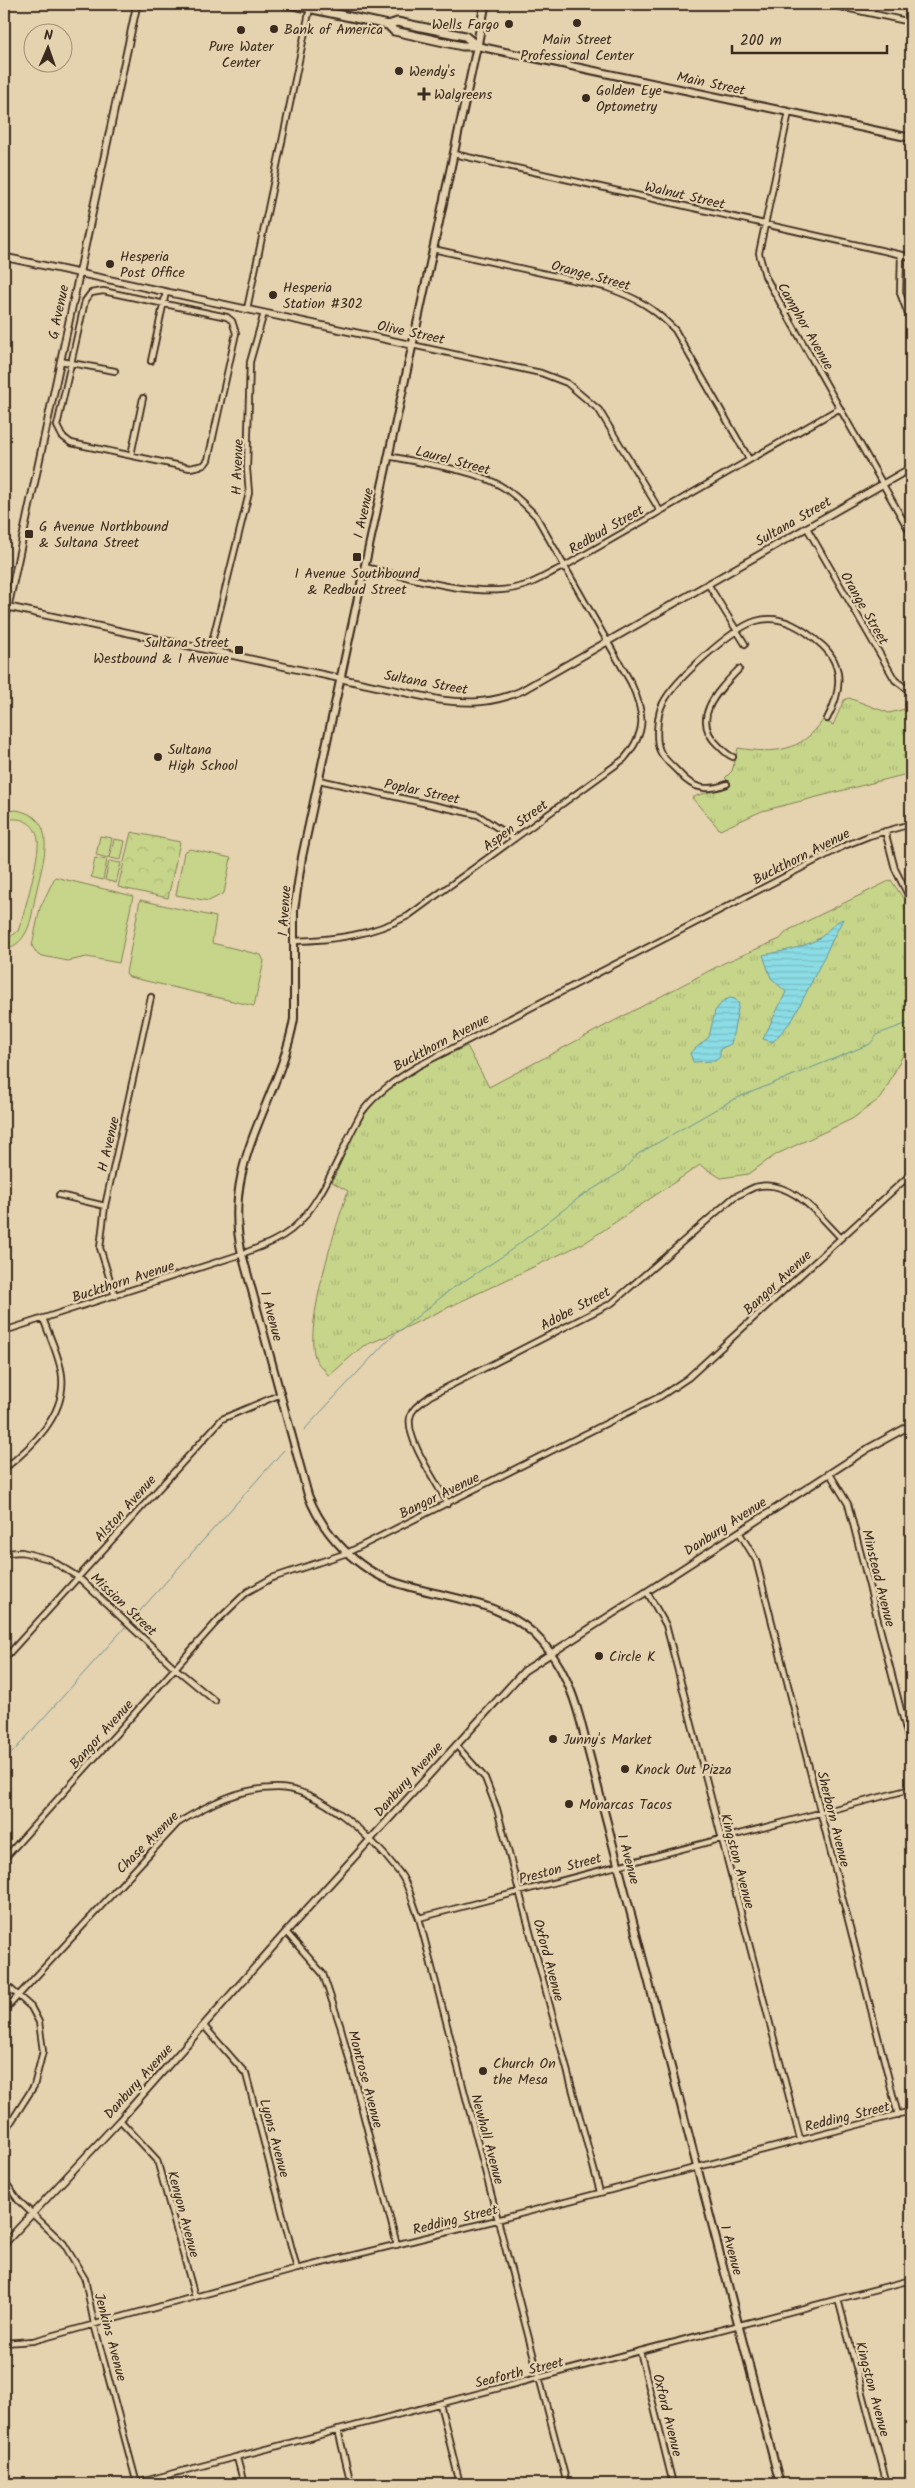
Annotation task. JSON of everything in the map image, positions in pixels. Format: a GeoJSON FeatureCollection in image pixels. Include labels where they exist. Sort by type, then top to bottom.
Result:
{"type":"FeatureCollection","features":[{"type":"Feature","properties":{"kind":"main road","name":"Main Street"},"geometry":{"type":"LineString","coordinates":[[289,4],[388,25],[397,22],[465,36],[477,46],[911,138]]}},
{"type":"Feature","properties":{"kind":"main road","name":"I Avenue"},"geometry":{"type":"LineString","coordinates":[[485,4],[434,249],[364,567],[296,895],[294,1019],[291,1034],[279,1072],[244,1159],[238,1187],[236,1220],[242,1254],[313,1507],[330,1533],[347,1553],[373,1572],[397,1583],[475,1602],[505,1614],[529,1630],[551,1653],[566,1675],[572,1690],[780,2484]]}},
{"type":"Feature","properties":{"kind":"street","name":"G Avenue"},"geometry":{"type":"LineString","coordinates":[[4,625],[6,606],[137,4]]}},
{"type":"Feature","properties":{"kind":"street"},"geometry":{"type":"LineString","coordinates":[[827,4],[911,22]]}},
{"type":"Feature","properties":{"kind":"street"},"geometry":{"type":"LineString","coordinates":[[247,309],[310,8]]}},
{"type":"Feature","properties":{"kind":"street","name":"Camphor Avenue"},"geometry":{"type":"LineString","coordinates":[[789,112],[759,252],[765,276],[911,534]]}},
{"type":"Feature","properties":{"kind":"street","name":"Walnut Street"},"geometry":{"type":"LineString","coordinates":[[454,154],[765,226],[911,257]]}},
{"type":"Feature","properties":{"kind":"street","name":"Orange Street"},"geometry":{"type":"LineString","coordinates":[[434,249],[605,287],[632,296],[660,314],[675,330],[749,460]]}},
{"type":"Feature","properties":{"kind":"street"},"geometry":{"type":"LineString","coordinates":[[901,255],[900,293],[911,322]]}},
{"type":"Feature","properties":{"kind":"street","name":"Olive Street"},"geometry":{"type":"LineString","coordinates":[[4,257],[542,373],[566,383],[599,410],[660,511]]}},
{"type":"Feature","properties":{"kind":"street"},"geometry":{"type":"LineString","coordinates":[[103,291],[227,317],[232,321],[236,333],[208,460],[204,465],[190,468],[71,443],[62,436],[57,426],[71,364],[86,301],[91,293],[103,291]]}},
{"type":"Feature","properties":{"kind":"street"},"geometry":{"type":"LineString","coordinates":[[151,361],[166,292]]}},
{"type":"Feature","properties":{"kind":"street","name":"H Avenue"},"geometry":{"type":"LineString","coordinates":[[210,650],[249,493],[247,468],[250,362],[264,313]]}},
{"type":"Feature","properties":{"kind":"street"},"geometry":{"type":"LineString","coordinates":[[60,361],[115,371]]}},
{"type":"Feature","properties":{"kind":"street"},"geometry":{"type":"LineString","coordinates":[[131,455],[143,398]]}},
{"type":"Feature","properties":{"kind":"street","name":"Redbud Street"},"geometry":{"type":"LineString","coordinates":[[364,567],[467,589],[493,591],[524,586],[565,566],[840,408]]}},
{"type":"Feature","properties":{"kind":"street","name":"Laurel Street"},"geometry":{"type":"LineString","coordinates":[[388,456],[464,472],[500,485],[518,498],[536,516],[608,641]]}},
{"type":"Feature","properties":{"kind":"street","name":"Sultana Street"},"geometry":{"type":"LineString","coordinates":[[6,606],[446,701],[466,703],[495,701],[521,691],[911,468]]}},
{"type":"Feature","properties":{"kind":"street","name":"Orange Street"},"geometry":{"type":"LineString","coordinates":[[807,528],[895,680],[911,692]]}},
{"type":"Feature","properties":{"kind":"street"},"geometry":{"type":"LineString","coordinates":[[708,584],[745,644]]}},
{"type":"Feature","properties":{"kind":"street"},"geometry":{"type":"LineString","coordinates":[[728,784],[712,790],[697,787],[685,780],[660,751],[658,716],[663,702],[688,673],[718,644],[756,621],[777,620],[802,627],[826,650],[837,669],[839,692],[827,720]]}},
{"type":"Feature","properties":{"kind":"street","name":"Aspen Street"},"geometry":{"type":"LineString","coordinates":[[294,941],[334,939],[386,927],[433,900],[624,759],[637,744],[641,725],[641,705],[608,641]]}},
{"type":"Feature","properties":{"kind":"street"},"geometry":{"type":"LineString","coordinates":[[733,757],[728,755],[709,738],[706,719],[714,696],[739,669]]}},
{"type":"Feature","properties":{"kind":"street","name":"Poplar Street"},"geometry":{"type":"LineString","coordinates":[[319,780],[478,815],[514,839]]}},
{"type":"Feature","properties":{"kind":"street","name":"Buckthorn Avenue"},"geometry":{"type":"LineString","coordinates":[[4,1330],[242,1254],[280,1238],[303,1218],[319,1194],[362,1112],[392,1082],[425,1062],[828,854],[856,841],[911,824]]}},
{"type":"Feature","properties":{"kind":"street"},"geometry":{"type":"LineString","coordinates":[[885,831],[895,869],[911,901]]}},
{"type":"Feature","properties":{"kind":"street","name":"H Avenue"},"geometry":{"type":"LineString","coordinates":[[115,1296],[100,1248],[105,1206],[151,997]]}},
{"type":"Feature","properties":{"kind":"street","name":"Bangor Avenue"},"geometry":{"type":"LineString","coordinates":[[4,1859],[247,1592],[272,1578],[347,1553],[660,1396],[688,1378],[911,1174]]}},
{"type":"Feature","properties":{"kind":"street","name":"Adobe Street"},"geometry":{"type":"LineString","coordinates":[[448,1504],[411,1435],[410,1418],[416,1406],[430,1396],[612,1303],[734,1197],[756,1187],[770,1186],[795,1195],[803,1200],[841,1238]]}},
{"type":"Feature","properties":{"kind":"street"},"geometry":{"type":"LineString","coordinates":[[59,1195],[105,1206]]}},
{"type":"Feature","properties":{"kind":"street"},"geometry":{"type":"LineString","coordinates":[[4,1469],[45,1430],[62,1402],[62,1375],[43,1318]]}},
{"type":"Feature","properties":{"kind":"street","name":"Alston Avenue"},"geometry":{"type":"LineString","coordinates":[[4,1659],[222,1419],[281,1394]]}},
{"type":"Feature","properties":{"kind":"street","name":"Danbury Avenue"},"geometry":{"type":"LineString","coordinates":[[4,2244],[120,2120],[286,1932],[524,1671],[882,1440],[911,1426]]}},
{"type":"Feature","properties":{"kind":"street","name":"Minstead Avenue"},"geometry":{"type":"LineString","coordinates":[[830,1474],[848,1504],[911,1750]]}},
{"type":"Feature","properties":{"kind":"street","name":"Sherborn Avenue"},"geometry":{"type":"LineString","coordinates":[[739,1532],[756,1560],[898,2115]]}},
{"type":"Feature","properties":{"kind":"street","name":"Mission Street"},"geometry":{"type":"LineString","coordinates":[[4,1553],[22,1552],[49,1559],[78,1577],[176,1668],[215,1701]]}},
{"type":"Feature","properties":{"kind":"street","name":"Kingston Avenue"},"geometry":{"type":"LineString","coordinates":[[647,1592],[666,1625],[800,2139]]}},
{"type":"Feature","properties":{"kind":"street","name":"Oxford Avenue"},"geometry":{"type":"LineString","coordinates":[[456,1745],[484,1778],[497,1809],[600,2192]]}},
{"type":"Feature","properties":{"kind":"street","name":"Chase Avenue"},"geometry":{"type":"LineString","coordinates":[[4,2011],[178,1823],[210,1803],[244,1791],[278,1788],[303,1793],[327,1805],[370,1841]]}},
{"type":"Feature","properties":{"kind":"street","name":"Preston Street"},"geometry":{"type":"LineString","coordinates":[[419,1918],[911,1789]]}},
{"type":"Feature","properties":{"kind":"street","name":"Newhall Avenue"},"geometry":{"type":"LineString","coordinates":[[370,1841],[401,1874],[419,1918],[567,2484]]}},
{"type":"Feature","properties":{"kind":"street","name":"Montrose Avenue"},"geometry":{"type":"LineString","coordinates":[[286,1932],[323,1974],[341,2028],[398,2245]]}},
{"type":"Feature","properties":{"kind":"street"},"geometry":{"type":"LineString","coordinates":[[4,1983],[30,2008],[39,2022],[43,2051],[34,2086],[4,2133]]}},
{"type":"Feature","properties":{"kind":"street","name":"Lyons Avenue"},"geometry":{"type":"LineString","coordinates":[[204,2026],[246,2074],[297,2269]]}},
{"type":"Feature","properties":{"kind":"street","name":"Redding Street"},"geometry":{"type":"LineString","coordinates":[[4,2343],[33,2340],[297,2269],[497,2220],[911,2111]]}},
{"type":"Feature","properties":{"kind":"street","name":"Kenyon Avenue"},"geometry":{"type":"LineString","coordinates":[[120,2120],[157,2160],[195,2297]]}},
{"type":"Feature","properties":{"kind":"street","name":"Jenkins Avenue"},"geometry":{"type":"LineString","coordinates":[[4,2180],[18,2200],[64,2244],[85,2279],[94,2324],[135,2484]]}},
{"type":"Feature","properties":{"kind":"street","name":"Seaforth Street"},"geometry":{"type":"LineString","coordinates":[[135,2484],[911,2280]]}},
{"type":"Feature","properties":{"kind":"street","name":"Kingston Avenue"},"geometry":{"type":"LineString","coordinates":[[838,2299],[887,2484]]}},
{"type":"Feature","properties":{"kind":"street","name":"Oxford Avenue"},"geometry":{"type":"LineString","coordinates":[[640,2351],[673,2484]]}},
{"type":"Feature","properties":{"kind":"street"},"geometry":{"type":"LineString","coordinates":[[440,2404],[460,2484]]}},
{"type":"Feature","properties":{"kind":"street"},"geometry":{"type":"LineString","coordinates":[[338,2430],[351,2484]]}},
{"type":"Feature","properties":{"kind":"street"},"geometry":{"type":"LineString","coordinates":[[237,2458],[244,2484]]}},
{"type":"Feature","properties":{"kind":"green space"},"geometry":{"type":"Polygon","coordinates":[[[849,698],[889,713],[905,709],[911,736],[911,773],[762,811],[720,830],[692,798],[731,784],[725,778],[732,771],[738,748],[764,751],[796,745],[815,731],[823,720],[833,725],[844,700],[849,698]]]}},
{"type":"Feature","properties":{"kind":"green space"},"geometry":{"type":"Polygon","coordinates":[[[16,810],[30,815],[39,822],[44,832],[44,856],[27,930],[19,942],[4,950],[4,942],[18,931],[21,923],[38,848],[37,834],[30,824],[15,819],[4,821],[4,812],[16,810]]]}},
{"type":"Feature","properties":{"kind":"green space"},"geometry":{"type":"Polygon","coordinates":[[[131,832],[180,842],[168,898],[118,887],[131,832]]]}},
{"type":"Feature","properties":{"kind":"green space"},"geometry":{"type":"Polygon","coordinates":[[[100,836],[112,838],[108,858],[96,855],[100,836]]]}},
{"type":"Feature","properties":{"kind":"green space"},"geometry":{"type":"Polygon","coordinates":[[[114,839],[125,841],[121,860],[110,858],[114,839]]]}},
{"type":"Feature","properties":{"kind":"green space"},"geometry":{"type":"Polygon","coordinates":[[[190,849],[231,858],[224,893],[209,901],[176,895],[184,852],[190,849]]]}},
{"type":"Feature","properties":{"kind":"green space"},"geometry":{"type":"Polygon","coordinates":[[[95,858],[107,860],[103,880],[91,877],[95,858]]]}},
{"type":"Feature","properties":{"kind":"green space"},"geometry":{"type":"Polygon","coordinates":[[[109,861],[121,863],[116,883],[105,880],[109,861]]]}},
{"type":"Feature","properties":{"kind":"green space"},"geometry":{"type":"Polygon","coordinates":[[[55,877],[133,896],[119,963],[87,957],[68,961],[38,955],[32,946],[40,908],[55,877]]]}},
{"type":"Feature","properties":{"kind":"green space"},"geometry":{"type":"Polygon","coordinates":[[[891,880],[903,898],[911,893],[911,1039],[882,1097],[852,1119],[777,1154],[748,1174],[721,1178],[700,1165],[586,1242],[363,1346],[329,1376],[319,1365],[315,1357],[313,1342],[317,1299],[336,1227],[348,1191],[332,1182],[363,1117],[389,1089],[413,1072],[467,1046],[489,1087],[724,963],[780,939],[787,931],[891,880]]]}},
{"type":"Feature","properties":{"kind":"green space"},"geometry":{"type":"Polygon","coordinates":[[[140,900],[216,917],[212,943],[261,955],[264,961],[254,1006],[129,977],[126,973],[140,900]]]}},
{"type":"Feature","properties":{"kind":"water"},"geometry":{"type":"Polygon","coordinates":[[[843,919],[793,1019],[773,1042],[763,1039],[786,992],[771,978],[763,955],[808,944],[821,937],[834,924],[843,919]]]}},
{"type":"Feature","properties":{"kind":"water"},"geometry":{"type":"Polygon","coordinates":[[[730,998],[735,999],[739,1004],[731,1044],[720,1049],[720,1057],[715,1061],[693,1062],[690,1053],[709,1037],[715,1011],[723,1001],[730,998]]]}},
{"type":"Feature","properties":{"kind":"waterway"},"geometry":{"type":"LineString","coordinates":[[304,1430],[387,1341],[450,1290],[503,1256],[580,1197],[621,1172],[638,1154],[732,1100],[870,1044],[878,1034],[911,1022]]}},
{"type":"Feature","properties":{"kind":"waterway"},"geometry":{"type":"LineString","coordinates":[[130,1622],[284,1450]]}},
{"type":"Feature","properties":{"kind":"waterway"},"geometry":{"type":"LineString","coordinates":[[4,1762],[127,1625]]}},
{"type":"Feature","properties":{"kind":"place","name":"Main Street Professional Center"},"geometry":{"type":"Point","coordinates":[577,23]}},
{"type":"Feature","properties":{"kind":"place","name":"Wells Fargo"},"geometry":{"type":"Point","coordinates":[509,24]}},
{"type":"Feature","properties":{"kind":"place","name":"Bank of America"},"geometry":{"type":"Point","coordinates":[274,29]}},
{"type":"Feature","properties":{"kind":"place","name":"Pure Water Center"},"geometry":{"type":"Point","coordinates":[241,30]}},
{"type":"Feature","properties":{"kind":"place","name":"Wendy's"},"geometry":{"type":"Point","coordinates":[399,71]}},
{"type":"Feature","properties":{"kind":"place","name":"Walgreens"},"geometry":{"type":"Point","coordinates":[424,94]}},
{"type":"Feature","properties":{"kind":"place","name":"Golden Eye Optometry"},"geometry":{"type":"Point","coordinates":[586,98]}},
{"type":"Feature","properties":{"kind":"place","name":"Hesperia Post Office"},"geometry":{"type":"Point","coordinates":[110,264]}},
{"type":"Feature","properties":{"kind":"place","name":"Hesperia Station #302"},"geometry":{"type":"Point","coordinates":[273,295]}},
{"type":"Feature","properties":{"kind":"place","name":"G Avenue Northbound & Sultana Street"},"geometry":{"type":"Point","coordinates":[29,534]}},
{"type":"Feature","properties":{"kind":"place","name":"I Avenue Southbound & Redbud Street"},"geometry":{"type":"Point","coordinates":[357,557]}},
{"type":"Feature","properties":{"kind":"place","name":"Sultana Street Westbound & I Avenue"},"geometry":{"type":"Point","coordinates":[239,650]}},
{"type":"Feature","properties":{"kind":"place","name":"Sultana High School"},"geometry":{"type":"Point","coordinates":[158,757]}},
{"type":"Feature","properties":{"kind":"place","name":"Circle K"},"geometry":{"type":"Point","coordinates":[599,1656]}},
{"type":"Feature","properties":{"kind":"place","name":"Junny's Market"},"geometry":{"type":"Point","coordinates":[553,1739]}},
{"type":"Feature","properties":{"kind":"place","name":"Knock Out Pizza"},"geometry":{"type":"Point","coordinates":[625,1769]}},
{"type":"Feature","properties":{"kind":"place","name":"Monarcas Tacos"},"geometry":{"type":"Point","coordinates":[569,1804]}},
{"type":"Feature","properties":{"kind":"place","name":"Church On the Mesa"},"geometry":{"type":"Point","coordinates":[483,2071]}}]}
